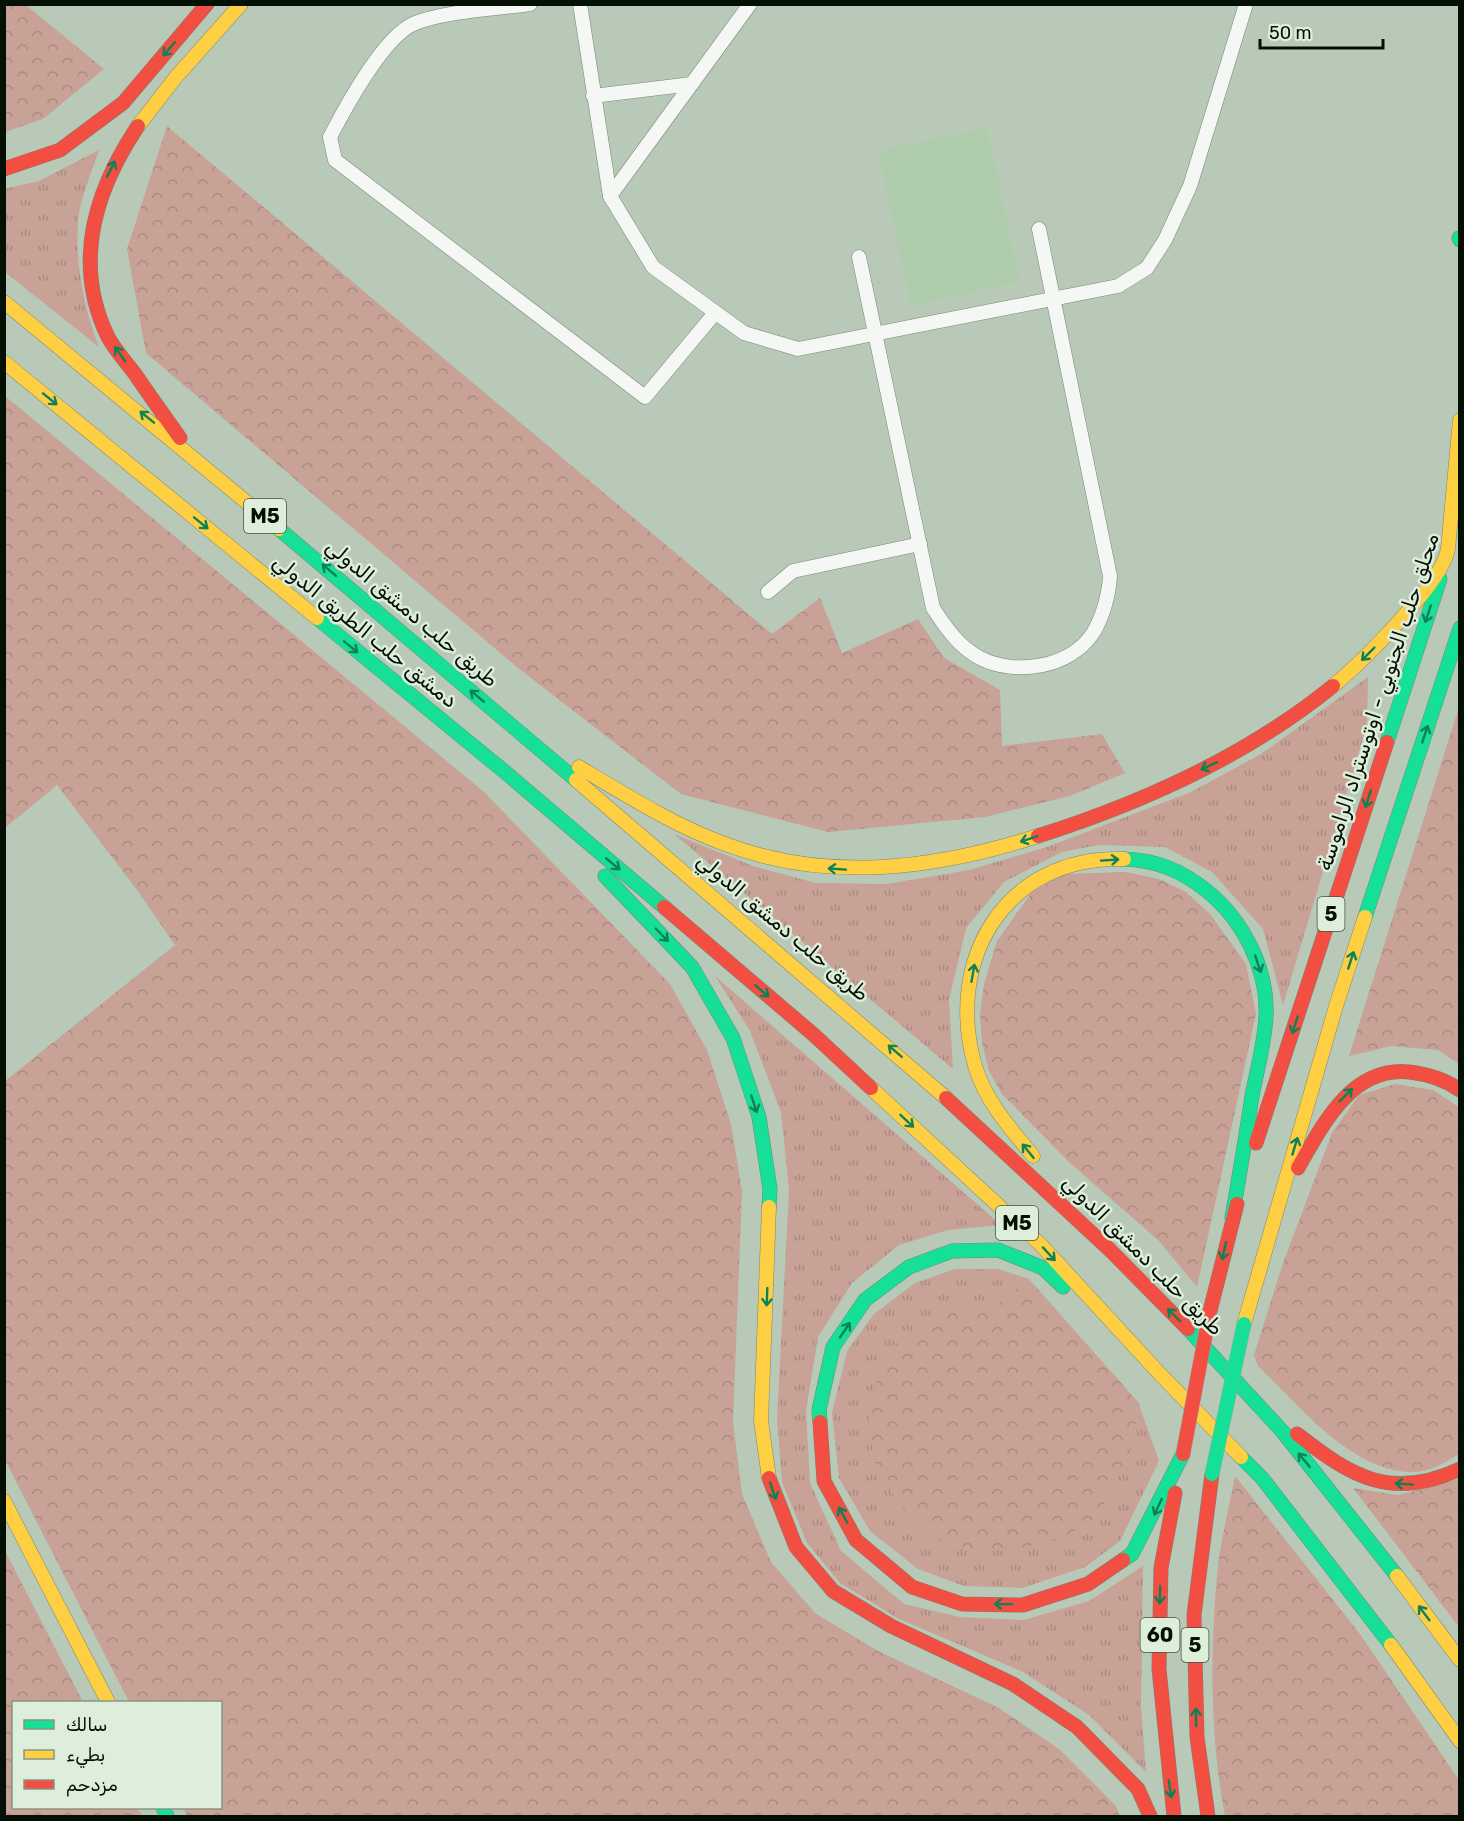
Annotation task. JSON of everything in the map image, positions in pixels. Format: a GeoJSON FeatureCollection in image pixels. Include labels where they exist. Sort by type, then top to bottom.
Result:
{"type":"FeatureCollection","features":[{"type":"Feature","properties":{"kind":"main road"},"geometry":{"type":"LineString","coordinates":[[4,169],[60,150],[106,113],[123,103],[207,4]]}},
{"type":"Feature","properties":{"kind":"main road"},"geometry":{"type":"LineString","coordinates":[[190,453],[108,336],[90,285],[90,228],[108,173],[131,134],[241,4]]}},
{"type":"Feature","properties":{"kind":"main road"},"geometry":{"type":"LineString","coordinates":[[106,113],[131,134]]}},
{"type":"Feature","properties":{"kind":"main road","name":"طريق حلب دمشق الدولي"},"geometry":{"type":"LineString","coordinates":[[4,302],[190,453],[522,733],[785,955],[997,1140],[1091,1229],[1258,1403],[1362,1530],[1460,1660]]}},
{"type":"Feature","properties":{"kind":"main road","name":"دمشق حلب الطريق الدولي"},"geometry":{"type":"LineString","coordinates":[[4,362],[505,772]]}},
{"type":"Feature","properties":{"kind":"main road"},"geometry":{"type":"LineString","coordinates":[[522,733],[661,814],[711,840],[768,860],[815,867],[873,871],[929,866],[983,854],[1071,826],[1235,754],[1320,698],[1389,633],[1445,561],[1460,420]]}},
{"type":"Feature","properties":{"kind":"main road","name":"محلق حلب الجنوبي - اوتوستراد الراموسة"},"geometry":{"type":"LineString","coordinates":[[1183,1454],[1210,1311],[1232,1218],[1460,519]]}},
{"type":"Feature","properties":{"kind":"main road","name":"5"},"geometry":{"type":"LineString","coordinates":[[1208,1816],[1197,1737],[1194,1615],[1212,1474],[1244,1324],[1268,1237],[1336,1006],[1460,628]]}},
{"type":"Feature","properties":{"kind":"main road"},"geometry":{"type":"LineString","coordinates":[[505,772],[692,967],[733,1038],[759,1117],[770,1189],[761,1421],[770,1486],[796,1547],[833,1591],[891,1626],[1013,1684],[1077,1727],[1138,1789],[1150,1816]]}},
{"type":"Feature","properties":{"kind":"main road","name":"M5"},"geometry":{"type":"LineString","coordinates":[[505,772],[831,1051],[1041,1245],[1158,1372],[1262,1478],[1429,1695],[1460,1741]]}},
{"type":"Feature","properties":{"kind":"main road"},"geometry":{"type":"LineString","coordinates":[[1091,1229],[993,1107],[974,1060],[969,1003],[976,955],[984,934],[1014,894],[1050,871],[1072,865],[1118,859],[1163,864],[1185,875],[1212,894],[1232,915],[1258,961],[1265,989],[1266,1015],[1232,1218]]}},
{"type":"Feature","properties":{"kind":"main road"},"geometry":{"type":"LineString","coordinates":[[1268,1237],[1297,1170],[1328,1116],[1348,1092],[1366,1080],[1388,1072],[1400,1071],[1435,1076],[1460,1090]]}},
{"type":"Feature","properties":{"kind":"main road"},"geometry":{"type":"LineString","coordinates":[[1158,1372],[1043,1268],[998,1250],[952,1251],[909,1267],[865,1300],[833,1347],[819,1410],[824,1481],[856,1540],[912,1587],[962,1604],[1023,1605],[1088,1584],[1132,1554],[1155,1515],[1183,1454]]}},
{"type":"Feature","properties":{"kind":"main road"},"geometry":{"type":"LineString","coordinates":[[1258,1403],[1343,1469],[1369,1480],[1419,1485],[1437,1481],[1460,1469]]}},
{"type":"Feature","properties":{"kind":"main road","name":"60"},"geometry":{"type":"LineString","coordinates":[[1174,1816],[1160,1668],[1161,1569],[1183,1454]]}},
{"type":"Feature","properties":{"kind":"main road"},"geometry":{"type":"LineString","coordinates":[[4,1501],[107,1701]]}},
{"type":"Feature","properties":{"kind":"street"},"geometry":{"type":"LineString","coordinates":[[530,4],[413,24],[392,40],[348,104],[330,137],[335,160],[645,397],[715,313]]}},
{"type":"Feature","properties":{"kind":"street"},"geometry":{"type":"LineString","coordinates":[[580,4],[610,196],[653,267],[744,333],[798,349],[1118,286],[1147,268],[1165,240],[1190,186],[1246,4]]}},
{"type":"Feature","properties":{"kind":"street"},"geometry":{"type":"LineString","coordinates":[[610,196],[750,4]]}},
{"type":"Feature","properties":{"kind":"street"},"geometry":{"type":"LineString","coordinates":[[593,96],[692,84]]}},
{"type":"Feature","properties":{"kind":"street"},"geometry":{"type":"LineString","coordinates":[[859,257],[933,608],[951,636],[981,658],[1010,666],[1038,668],[1068,655],[1092,634],[1109,585],[1109,561],[1039,229]]}},
{"type":"Feature","properties":{"kind":"street"},"geometry":{"type":"LineString","coordinates":[[768,592],[793,571],[920,544]]}},
{"type":"Feature","properties":{"kind":"shaded area"},"geometry":{"type":"Polygon","coordinates":[[[987,128],[1020,282],[911,305],[878,151],[987,128]]]}},
{"type":"Feature","properties":{"kind":"green space"},"geometry":{"type":"Polygon","coordinates":[[[4,5],[26,5],[104,69],[43,119],[5,132],[4,5]]]}},
{"type":"Feature","properties":{"kind":"green space"},"geometry":{"type":"Polygon","coordinates":[[[167,126],[772,634],[820,598],[842,653],[918,619],[944,658],[1000,690],[1002,746],[1102,734],[1125,773],[1070,796],[985,817],[828,832],[681,794],[518,668],[146,353],[127,249],[167,126]]]}},
{"type":"Feature","properties":{"kind":"green space"},"geometry":{"type":"Polygon","coordinates":[[[99,150],[81,203],[77,237],[82,285],[99,347],[5,272],[4,189],[39,181],[99,150]]]}},
{"type":"Feature","properties":{"kind":"green space"},"geometry":{"type":"Polygon","coordinates":[[[5,396],[484,792],[670,984],[707,1050],[731,1124],[742,1191],[733,1422],[742,1494],[771,1562],[815,1613],[878,1651],[999,1708],[1059,1749],[1115,1805],[1120,1816],[187,1816],[184,1809],[222,1809],[222,1701],[128,1701],[5,1460],[5,1081],[175,945],[137,890],[57,785],[5,828],[5,396]]]}},
{"type":"Feature","properties":{"kind":"green space"},"geometry":{"type":"Polygon","coordinates":[[[1368,677],[1367,725],[1283,1005],[1263,929],[1212,872],[1165,847],[1099,845],[1062,852],[1004,882],[966,928],[949,1000],[953,1069],[674,834],[753,866],[816,883],[887,884],[969,870],[1047,847],[1191,792],[1261,754],[1368,677]]]}},
{"type":"Feature","properties":{"kind":"green space"},"geometry":{"type":"Polygon","coordinates":[[[1459,707],[1459,1064],[1438,1050],[1391,1046],[1349,1056],[1459,707]]]}},
{"type":"Feature","properties":{"kind":"green space"},"geometry":{"type":"Polygon","coordinates":[[[1126,872],[1159,879],[1186,892],[1210,914],[1246,964],[1256,1014],[1197,1287],[1159,1241],[1070,1163],[1002,1094],[989,1071],[982,1043],[980,1014],[984,984],[997,941],[1032,892],[1064,874],[1126,872]]]}},
{"type":"Feature","properties":{"kind":"green space"},"geometry":{"type":"Polygon","coordinates":[[[715,976],[1001,1225],[948,1230],[899,1245],[852,1283],[818,1337],[806,1411],[810,1483],[841,1551],[904,1604],[960,1617],[1024,1620],[1089,1601],[1143,1566],[1141,1706],[1146,1772],[1089,1715],[1023,1672],[899,1619],[840,1583],[807,1543],[782,1482],[777,1419],[789,1190],[781,1112],[750,1031],[715,976]]]}},
{"type":"Feature","properties":{"kind":"green space"},"geometry":{"type":"Polygon","coordinates":[[[1395,1084],[1433,1090],[1459,1107],[1459,1454],[1435,1467],[1415,1472],[1386,1468],[1365,1460],[1345,1447],[1307,1415],[1258,1366],[1254,1355],[1283,1263],[1332,1133],[1359,1095],[1395,1084]]]}},
{"type":"Feature","properties":{"kind":"green space"},"geometry":{"type":"Polygon","coordinates":[[[955,1269],[998,1269],[1029,1279],[995,1305],[963,1305],[1135,1440],[1138,1402],[1159,1461],[1120,1541],[1085,1567],[1022,1588],[964,1586],[918,1569],[870,1531],[839,1478],[832,1413],[847,1351],[874,1314],[915,1283],[955,1269]]]}},
{"type":"Feature","properties":{"kind":"green space"},"geometry":{"type":"Polygon","coordinates":[[[1029,1279],[1138,1402],[1135,1440],[1112,1491],[1094,1519],[1066,1536],[1014,1550],[969,1550],[936,1537],[899,1504],[875,1463],[869,1416],[879,1368],[898,1341],[933,1315],[963,1305],[995,1305],[1029,1279]]]}},
{"type":"Feature","properties":{"kind":"green space"},"geometry":{"type":"Polygon","coordinates":[[[1235,1476],[1360,1634],[1459,1780],[1459,1816],[1225,1816],[1216,1757],[1212,1666],[1218,1563],[1235,1476]]]}},
{"type":"Feature","properties":{"kind":"green space"},"geometry":{"type":"Polygon","coordinates":[[[1459,1479],[1459,1627],[1353,1488],[1398,1495],[1459,1479]]]}},
{"type":"Feature","properties":{"kind":"green space"},"geometry":{"type":"Polygon","coordinates":[[[4,1549],[82,1701],[12,1701],[12,1809],[138,1809],[142,1816],[5,1816],[4,1549]]]}},
{"type":"Feature","properties":{"kind":"traffic: fast"},"geometry":{"type":"LineString","coordinates":[[279,529],[576,780]]}},
{"type":"Feature","properties":{"kind":"traffic: fast"},"geometry":{"type":"LineString","coordinates":[[1387,742],[1440,579]]}},
{"type":"Feature","properties":{"kind":"traffic: fast"},"geometry":{"type":"LineString","coordinates":[[317,618],[505,772],[664,907]]}},
{"type":"Feature","properties":{"kind":"traffic: fast"},"geometry":{"type":"LineString","coordinates":[[1365,917],[1460,628]]}},
{"type":"Feature","properties":{"kind":"traffic: fast"},"geometry":{"type":"LineString","coordinates":[[1124,859],[1169,868],[1207,891],[1232,916],[1258,963],[1266,998],[1265,1025],[1232,1218]]}},
{"type":"Feature","properties":{"kind":"traffic: fast"},"geometry":{"type":"LineString","coordinates":[[605,876],[692,967],[733,1038],[759,1117],[770,1189],[769,1207]]}},
{"type":"Feature","properties":{"kind":"traffic: fast"},"geometry":{"type":"LineString","coordinates":[[820,1422],[819,1410],[833,1347],[865,1300],[909,1267],[952,1251],[998,1250],[1043,1268],[1063,1287]]}},
{"type":"Feature","properties":{"kind":"traffic: fast"},"geometry":{"type":"LineString","coordinates":[[1212,1474],[1244,1324]]}},
{"type":"Feature","properties":{"kind":"traffic: fast"},"geometry":{"type":"LineString","coordinates":[[1188,1329],[1282,1431],[1397,1576]]}},
{"type":"Feature","properties":{"kind":"traffic: fast"},"geometry":{"type":"LineString","coordinates":[[1123,1560],[1132,1554],[1183,1454]]}},
{"type":"Feature","properties":{"kind":"traffic: fast"},"geometry":{"type":"LineString","coordinates":[[1241,1457],[1262,1478],[1391,1645]]}},
{"type":"Feature","properties":{"kind":"traffic: fast"},"geometry":{"type":"LineString","coordinates":[[164,1809],[167,1816]]}},
{"type":"Feature","properties":{"kind":"traffic: slow"},"geometry":{"type":"LineString","coordinates":[[138,126],[176,77],[241,4]]}},
{"type":"Feature","properties":{"kind":"traffic: slow"},"geometry":{"type":"LineString","coordinates":[[4,302],[279,529]]}},
{"type":"Feature","properties":{"kind":"traffic: slow"},"geometry":{"type":"LineString","coordinates":[[4,362],[317,618]]}},
{"type":"Feature","properties":{"kind":"traffic: slow"},"geometry":{"type":"LineString","coordinates":[[1333,686],[1362,660],[1417,601],[1443,563],[1448,549],[1460,420]]}},
{"type":"Feature","properties":{"kind":"traffic: slow"},"geometry":{"type":"LineString","coordinates":[[579,767],[687,828],[725,844],[764,856],[803,864],[882,867],[921,863],[960,857],[1038,836]]}},
{"type":"Feature","properties":{"kind":"traffic: slow"},"geometry":{"type":"LineString","coordinates":[[576,780],[946,1098]]}},
{"type":"Feature","properties":{"kind":"traffic: slow"},"geometry":{"type":"LineString","coordinates":[[1033,1156],[993,1104],[976,1069],[968,1029],[968,990],[977,954],[993,922],[1016,895],[1046,875],[1082,862],[1124,859]]}},
{"type":"Feature","properties":{"kind":"traffic: slow"},"geometry":{"type":"LineString","coordinates":[[1244,1324],[1336,1006],[1365,917]]}},
{"type":"Feature","properties":{"kind":"traffic: slow"},"geometry":{"type":"LineString","coordinates":[[871,1088],[1041,1245],[1158,1372],[1241,1457]]}},
{"type":"Feature","properties":{"kind":"traffic: slow"},"geometry":{"type":"LineString","coordinates":[[769,1207],[761,1421],[769,1478]]}},
{"type":"Feature","properties":{"kind":"traffic: slow"},"geometry":{"type":"LineString","coordinates":[[4,1501],[107,1701]]}},
{"type":"Feature","properties":{"kind":"traffic: slow"},"geometry":{"type":"LineString","coordinates":[[1397,1576],[1460,1660]]}},
{"type":"Feature","properties":{"kind":"traffic: slow"},"geometry":{"type":"LineString","coordinates":[[1391,1645],[1460,1741]]}},
{"type":"Feature","properties":{"kind":"traffic: jam"},"geometry":{"type":"LineString","coordinates":[[4,169],[60,150],[123,103],[207,4]]}},
{"type":"Feature","properties":{"kind":"traffic: jam"},"geometry":{"type":"LineString","coordinates":[[138,126],[123,150],[100,201],[93,228],[90,255],[91,282],[97,309],[108,337],[180,438]]}},
{"type":"Feature","properties":{"kind":"traffic: jam"},"geometry":{"type":"LineString","coordinates":[[1038,836],[1116,808],[1193,774],[1266,734],[1333,686]]}},
{"type":"Feature","properties":{"kind":"traffic: jam"},"geometry":{"type":"LineString","coordinates":[[1256,1143],[1387,742]]}},
{"type":"Feature","properties":{"kind":"traffic: jam"},"geometry":{"type":"LineString","coordinates":[[664,907],[814,1035],[871,1088]]}},
{"type":"Feature","properties":{"kind":"traffic: jam"},"geometry":{"type":"LineString","coordinates":[[1298,1168],[1317,1134],[1341,1102],[1371,1079],[1389,1073],[1409,1072],[1436,1078],[1460,1090]]}},
{"type":"Feature","properties":{"kind":"traffic: jam"},"geometry":{"type":"LineString","coordinates":[[946,1098],[1110,1250],[1188,1329]]}},
{"type":"Feature","properties":{"kind":"traffic: jam"},"geometry":{"type":"LineString","coordinates":[[1210,1311],[1237,1204]]}},
{"type":"Feature","properties":{"kind":"traffic: jam"},"geometry":{"type":"LineString","coordinates":[[1183,1454],[1210,1311]]}},
{"type":"Feature","properties":{"kind":"traffic: jam"},"geometry":{"type":"LineString","coordinates":[[820,1422],[824,1481],[856,1540],[912,1587],[962,1604],[1023,1605],[1088,1584],[1123,1560]]}},
{"type":"Feature","properties":{"kind":"traffic: jam"},"geometry":{"type":"LineString","coordinates":[[1297,1434],[1336,1462],[1373,1480],[1413,1483],[1460,1469]]}},
{"type":"Feature","properties":{"kind":"traffic: jam"},"geometry":{"type":"LineString","coordinates":[[1208,1816],[1197,1737],[1194,1615],[1212,1474]]}},
{"type":"Feature","properties":{"kind":"traffic: jam"},"geometry":{"type":"LineString","coordinates":[[769,1478],[796,1547],[833,1591],[891,1626],[1013,1684],[1077,1727],[1138,1789],[1150,1816]]}},
{"type":"Feature","properties":{"kind":"traffic: jam"},"geometry":{"type":"LineString","coordinates":[[1174,1816],[1159,1669],[1161,1568],[1175,1493]]}}]}
